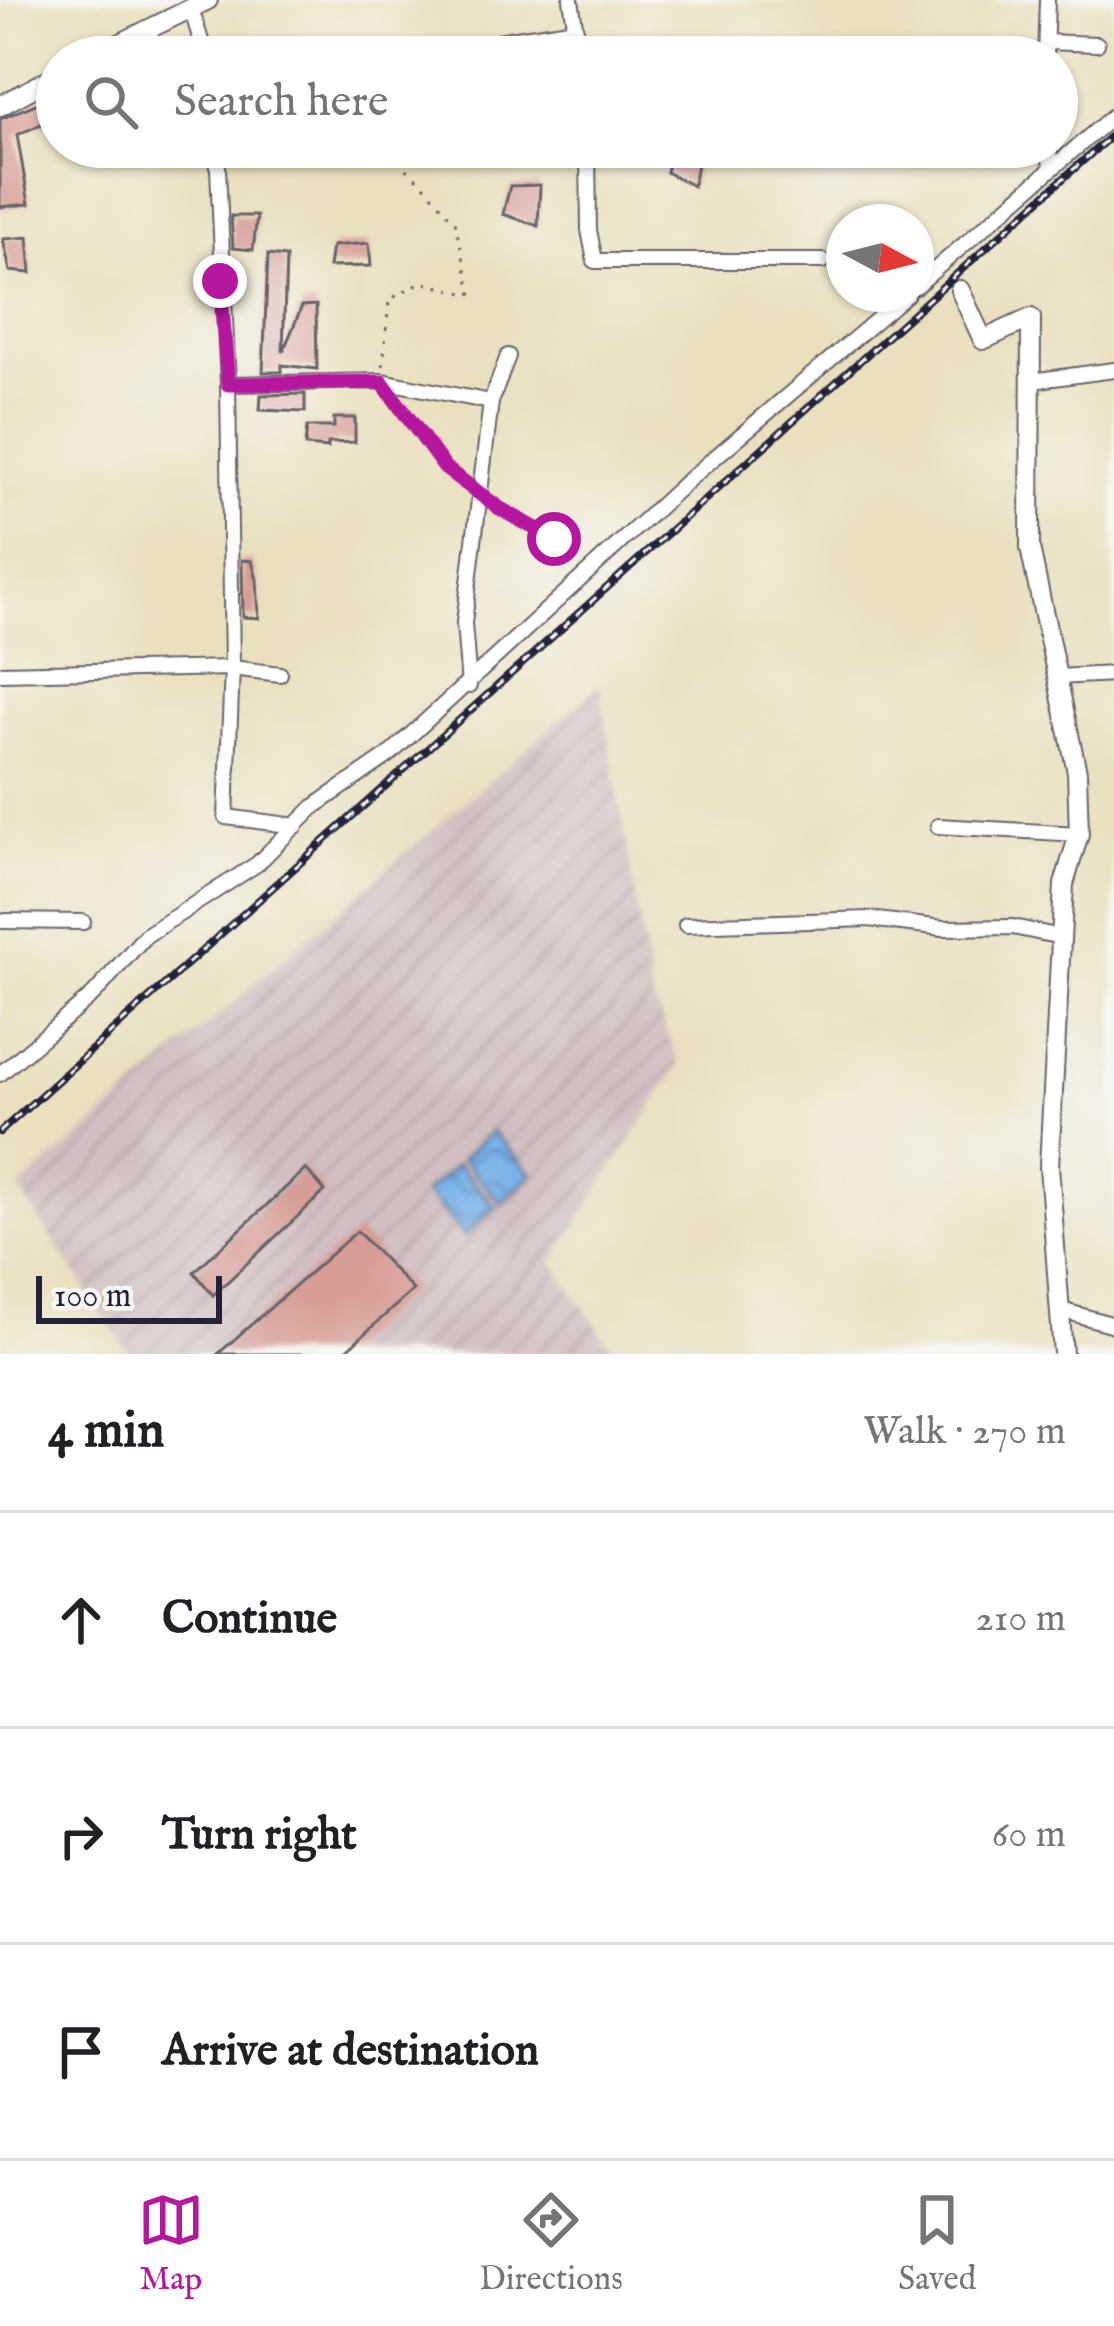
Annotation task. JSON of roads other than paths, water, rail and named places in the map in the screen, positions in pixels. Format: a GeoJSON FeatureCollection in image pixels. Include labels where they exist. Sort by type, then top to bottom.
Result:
{"type":"FeatureCollection","features":[{"type":"Feature","properties":{"kind":"street"},"geometry":{"type":"LineString","coordinates":[[571,0],[576,36]]}},
{"type":"Feature","properties":{"kind":"street"},"geometry":{"type":"LineString","coordinates":[[1046,36],[1047,0]]}},
{"type":"Feature","properties":{"kind":"street"},"geometry":{"type":"LineString","coordinates":[[134,36],[199,4],[203,36]]}},
{"type":"Feature","properties":{"kind":"street"},"geometry":{"type":"LineString","coordinates":[[529,36],[575,29]]}},
{"type":"Feature","properties":{"kind":"street"},"geometry":{"type":"LineString","coordinates":[[1078,46],[1097,44]]}},
{"type":"Feature","properties":{"kind":"street"},"geometry":{"type":"LineString","coordinates":[[0,106],[36,86]]}},
{"type":"Feature","properties":{"kind":"street"},"geometry":{"type":"LineString","coordinates":[[1078,146],[1114,115]]}},
{"type":"Feature","properties":{"kind":"street"},"geometry":{"type":"LineString","coordinates":[[218,168],[228,384],[232,668],[226,818],[296,826]]}},
{"type":"Feature","properties":{"kind":"street"},"geometry":{"type":"LineString","coordinates":[[588,168],[589,230],[595,261],[823,262]]}},
{"type":"Feature","properties":{"kind":"street"},"geometry":{"type":"LineString","coordinates":[[934,270],[1051,169]]}},
{"type":"Feature","properties":{"kind":"street"},"geometry":{"type":"LineString","coordinates":[[960,290],[982,340],[1031,318],[1030,548],[1077,772],[1078,834],[1064,884],[1049,1166],[1063,1354]]}},
{"type":"Feature","properties":{"kind":"street"},"geometry":{"type":"LineString","coordinates":[[0,1074],[94,994],[145,936],[257,864],[315,806],[389,755],[686,482],[886,312]]}},
{"type":"Feature","properties":{"kind":"street"},"geometry":{"type":"LineString","coordinates":[[469,686],[464,622],[490,402],[496,397],[508,356]]}},
{"type":"Feature","properties":{"kind":"street"},"geometry":{"type":"LineString","coordinates":[[1031,381],[1114,370]]}},
{"type":"Feature","properties":{"kind":"street"},"geometry":{"type":"LineString","coordinates":[[228,384],[382,382],[490,402]]}},
{"type":"Feature","properties":{"kind":"street"},"geometry":{"type":"LineString","coordinates":[[0,674],[232,668],[280,674]]}},
{"type":"Feature","properties":{"kind":"street"},"geometry":{"type":"LineString","coordinates":[[1057,677],[1114,674]]}},
{"type":"Feature","properties":{"kind":"street"},"geometry":{"type":"LineString","coordinates":[[938,826],[1078,834]]}},
{"type":"Feature","properties":{"kind":"street"},"geometry":{"type":"LineString","coordinates":[[686,925],[869,919],[943,928],[1013,927],[1061,937]]}},
{"type":"Feature","properties":{"kind":"street"},"geometry":{"type":"LineString","coordinates":[[0,921],[83,922]]}},
{"type":"Feature","properties":{"kind":"street"},"geometry":{"type":"LineString","coordinates":[[1061,1310],[1114,1325]]}},
{"type":"Feature","properties":{"kind":"water"},"geometry":{"type":"Polygon","coordinates":[[[492,1132],[532,1174],[501,1203],[462,1159],[492,1132]]]}},
{"type":"Feature","properties":{"kind":"water"},"geometry":{"type":"Polygon","coordinates":[[[457,1165],[496,1207],[465,1236],[425,1192],[457,1165]]]}},
{"type":"Feature","properties":{"kind":"railway"},"geometry":{"type":"LineString","coordinates":[[1078,165],[1114,133]]}},
{"type":"Feature","properties":{"kind":"railway"},"geometry":{"type":"LineString","coordinates":[[0,1132],[1075,168]]}}]}
